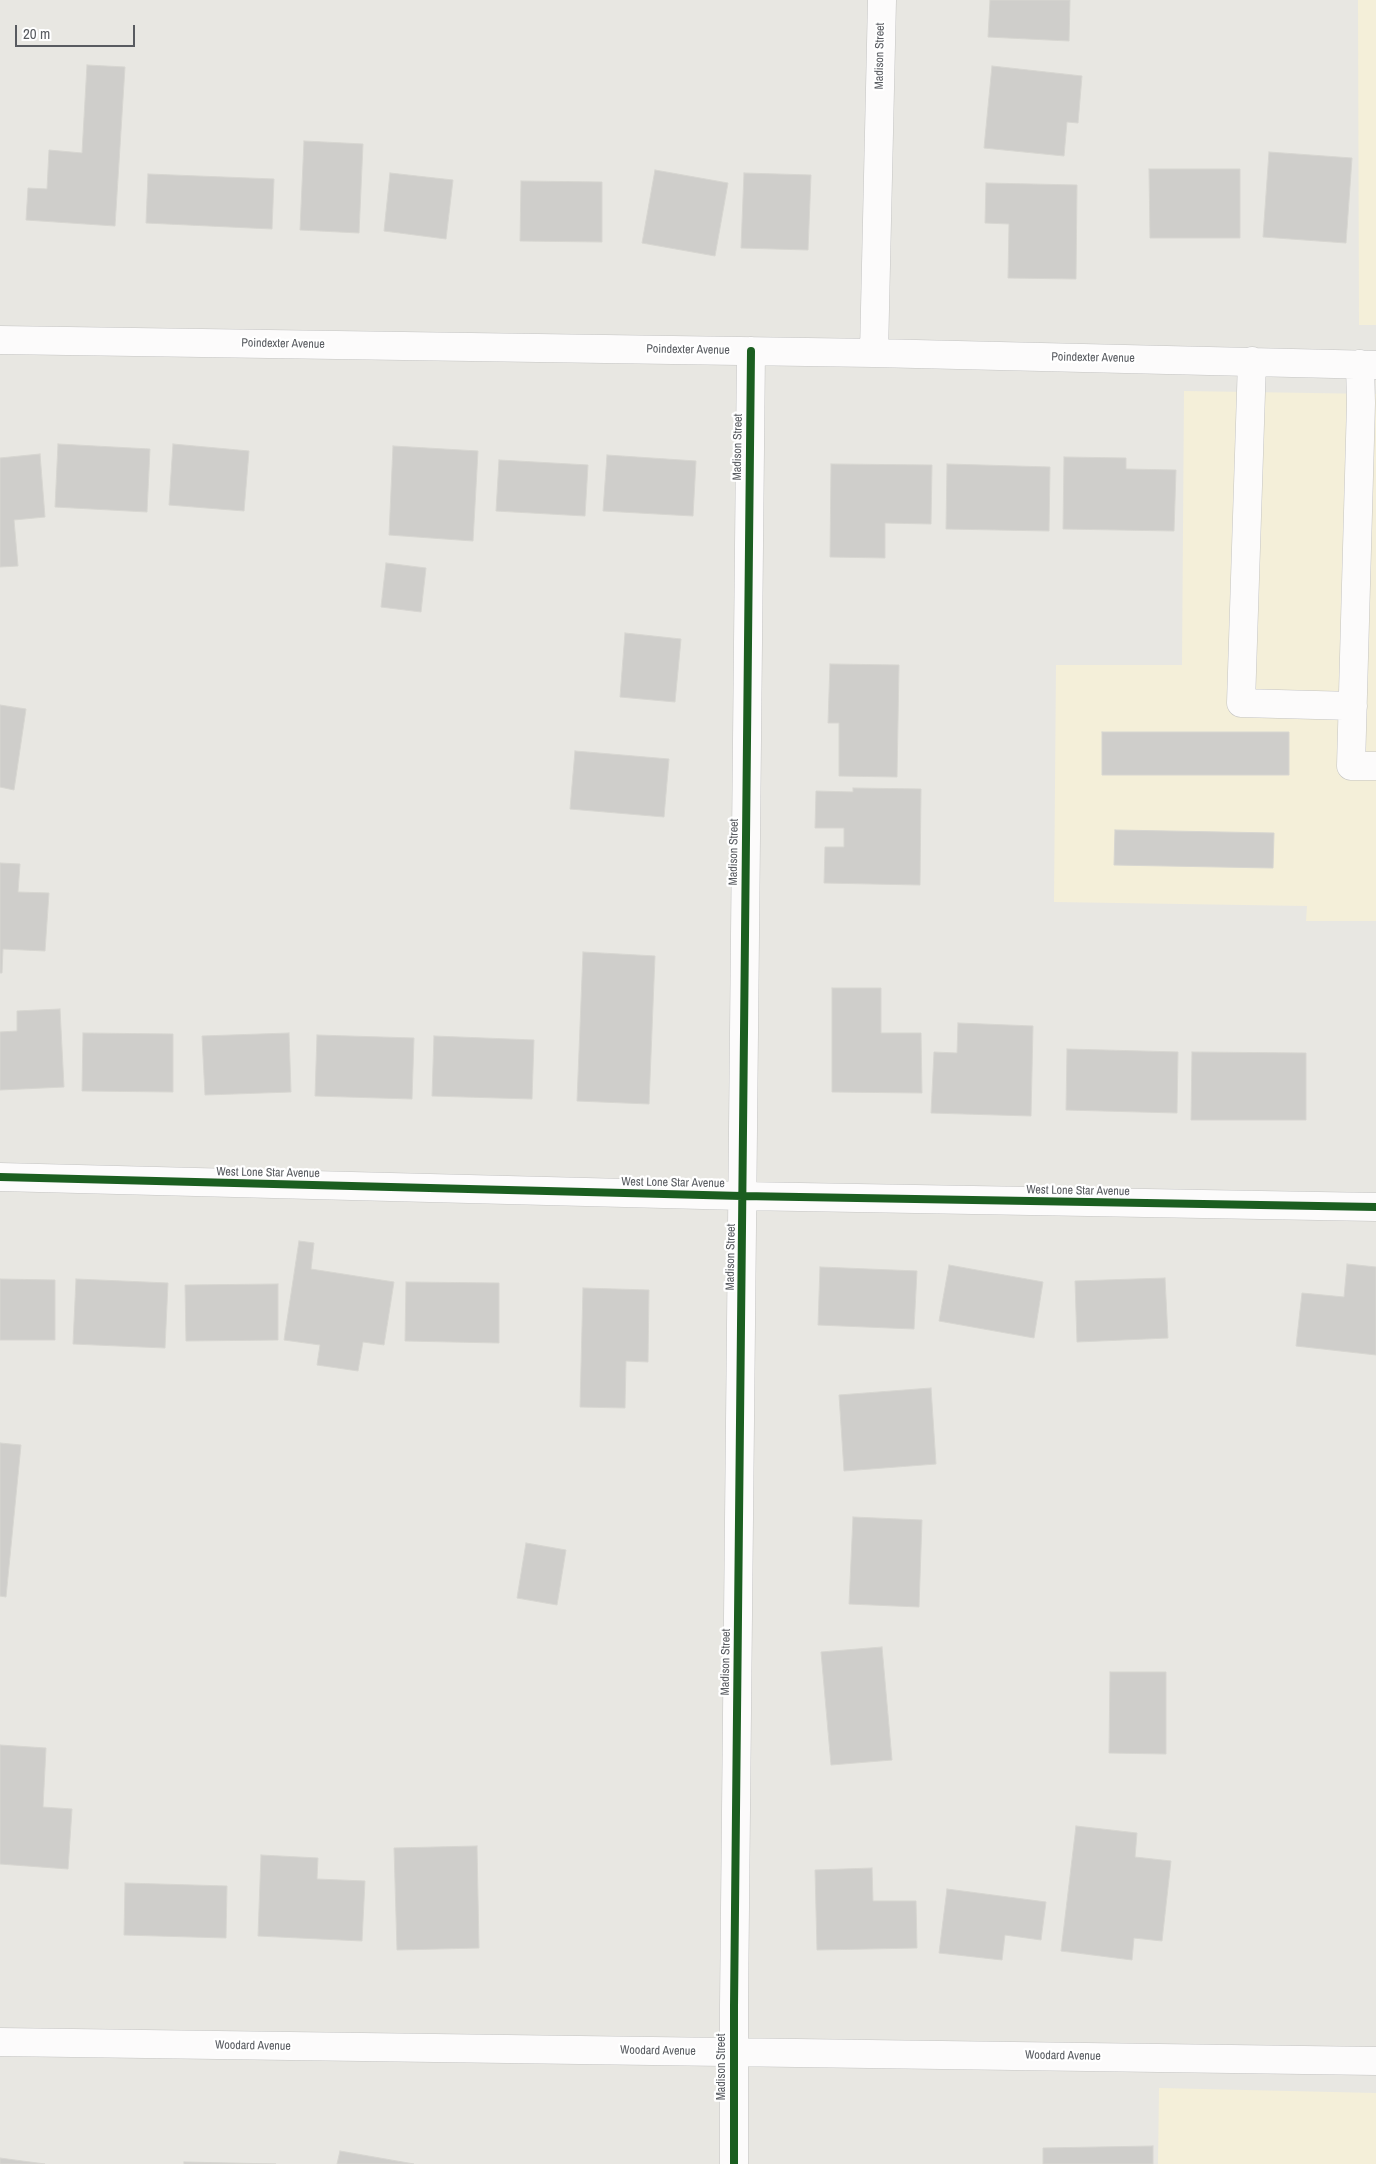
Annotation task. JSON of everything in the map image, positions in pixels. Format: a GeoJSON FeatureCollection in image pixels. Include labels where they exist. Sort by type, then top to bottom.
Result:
{"type":"FeatureCollection","features":[{"type":"Feature","properties":{"kind":"street","name":"Madison Street"},"geometry":{"type":"LineString","coordinates":[[874,353],[882,0]]}},
{"type":"Feature","properties":{"kind":"street","name":"Poindexter Avenue"},"geometry":{"type":"LineString","coordinates":[[0,340],[874,353],[1368,364]]}},
{"type":"Feature","properties":{"kind":"street","name":"Madison Street"},"geometry":{"type":"LineString","coordinates":[[734,2164],[733,2052],[751,351]]}},
{"type":"Feature","properties":{"kind":"street"},"geometry":{"type":"LineString","coordinates":[[1252,361],[1241,702],[1353,706]]}},
{"type":"Feature","properties":{"kind":"street"},"geometry":{"type":"LineString","coordinates":[[1368,364],[1351,766],[1376,766]]}},
{"type":"Feature","properties":{"kind":"street","name":"West Lone Star Avenue"},"geometry":{"type":"LineString","coordinates":[[0,1177],[742,1196],[1376,1207]]}},
{"type":"Feature","properties":{"kind":"street","name":"Woodard Avenue"},"geometry":{"type":"LineString","coordinates":[[0,2042],[1376,2060]]}},
{"type":"Feature","properties":{"kind":"shaded area"},"geometry":{"type":"Polygon","coordinates":[[[1358,0],[1376,0],[1376,325],[1359,325],[1358,0]]]}},
{"type":"Feature","properties":{"kind":"shaded area"},"geometry":{"type":"Polygon","coordinates":[[[1184,391],[1376,394],[1376,921],[1306,921],[1307,906],[1054,902],[1056,665],[1182,665],[1184,391]]]}},
{"type":"Feature","properties":{"kind":"shaded area"},"geometry":{"type":"Polygon","coordinates":[[[1159,2088],[1376,2093],[1376,2164],[1158,2164],[1159,2088]]]}},
{"type":"Feature","properties":{"kind":"building"},"geometry":{"type":"Polygon","coordinates":[[[990,0],[1070,0],[1069,41],[988,37],[990,0]]]}},
{"type":"Feature","properties":{"kind":"building"},"geometry":{"type":"Polygon","coordinates":[[[87,65],[125,67],[115,226],[26,220],[28,188],[47,189],[49,150],[82,153],[87,65]]]}},
{"type":"Feature","properties":{"kind":"building"},"geometry":{"type":"Polygon","coordinates":[[[992,66],[1082,76],[1078,123],[1067,122],[1064,156],[984,148],[992,66]]]}},
{"type":"Feature","properties":{"kind":"building"},"geometry":{"type":"Polygon","coordinates":[[[304,141],[363,144],[359,233],[300,230],[304,141]]]}},
{"type":"Feature","properties":{"kind":"building"},"geometry":{"type":"Polygon","coordinates":[[[1269,152],[1352,158],[1346,243],[1263,237],[1269,152]]]}},
{"type":"Feature","properties":{"kind":"building"},"geometry":{"type":"Polygon","coordinates":[[[1149,169],[1240,169],[1240,238],[1150,238],[1149,169]]]}},
{"type":"Feature","properties":{"kind":"building"},"geometry":{"type":"Polygon","coordinates":[[[655,170],[728,183],[715,256],[642,243],[655,170]]]}},
{"type":"Feature","properties":{"kind":"building"},"geometry":{"type":"Polygon","coordinates":[[[390,173],[453,180],[446,239],[384,231],[390,173]]]}},
{"type":"Feature","properties":{"kind":"building"},"geometry":{"type":"Polygon","coordinates":[[[744,173],[811,175],[808,250],[741,248],[744,173]]]}},
{"type":"Feature","properties":{"kind":"building"},"geometry":{"type":"Polygon","coordinates":[[[148,174],[274,179],[272,229],[146,223],[148,174]]]}},
{"type":"Feature","properties":{"kind":"building"},"geometry":{"type":"Polygon","coordinates":[[[521,181],[602,182],[602,242],[520,241],[521,181]]]}},
{"type":"Feature","properties":{"kind":"building"},"geometry":{"type":"Polygon","coordinates":[[[986,183],[1077,185],[1076,279],[1008,278],[1009,224],[985,223],[986,183]]]}},
{"type":"Feature","properties":{"kind":"building"},"geometry":{"type":"Polygon","coordinates":[[[58,444],[150,449],[147,512],[55,507],[58,444]]]}},
{"type":"Feature","properties":{"kind":"building"},"geometry":{"type":"Polygon","coordinates":[[[173,444],[249,451],[244,511],[169,505],[173,444]]]}},
{"type":"Feature","properties":{"kind":"building"},"geometry":{"type":"Polygon","coordinates":[[[393,446],[478,451],[473,541],[389,535],[393,446]]]}},
{"type":"Feature","properties":{"kind":"building"},"geometry":{"type":"Polygon","coordinates":[[[40,454],[45,517],[14,520],[18,566],[0,567],[0,458],[40,454]]]}},
{"type":"Feature","properties":{"kind":"building"},"geometry":{"type":"Polygon","coordinates":[[[607,455],[696,461],[693,516],[603,511],[607,455]]]}},
{"type":"Feature","properties":{"kind":"building"},"geometry":{"type":"Polygon","coordinates":[[[1064,457],[1126,458],[1126,469],[1176,470],[1174,531],[1063,529],[1064,457]]]}},
{"type":"Feature","properties":{"kind":"building"},"geometry":{"type":"Polygon","coordinates":[[[499,460],[588,465],[585,516],[496,511],[499,460]]]}},
{"type":"Feature","properties":{"kind":"building"},"geometry":{"type":"Polygon","coordinates":[[[831,464],[932,465],[931,524],[885,523],[885,558],[830,557],[831,464]]]}},
{"type":"Feature","properties":{"kind":"building"},"geometry":{"type":"Polygon","coordinates":[[[947,464],[1050,467],[1049,531],[946,529],[947,464]]]}},
{"type":"Feature","properties":{"kind":"building"},"geometry":{"type":"Polygon","coordinates":[[[386,563],[426,568],[421,612],[381,607],[386,563]]]}},
{"type":"Feature","properties":{"kind":"building"},"geometry":{"type":"Polygon","coordinates":[[[625,633],[681,639],[675,702],[620,697],[625,633]]]}},
{"type":"Feature","properties":{"kind":"building"},"geometry":{"type":"Polygon","coordinates":[[[830,664],[899,665],[897,777],[839,776],[839,723],[828,723],[830,664]]]}},
{"type":"Feature","properties":{"kind":"building"},"geometry":{"type":"Polygon","coordinates":[[[0,705],[26,709],[14,790],[0,787],[0,705]]]}},
{"type":"Feature","properties":{"kind":"building"},"geometry":{"type":"Polygon","coordinates":[[[1102,732],[1289,732],[1289,775],[1102,775],[1102,732]]]}},
{"type":"Feature","properties":{"kind":"building"},"geometry":{"type":"Polygon","coordinates":[[[575,751],[669,759],[664,817],[570,809],[575,751]]]}},
{"type":"Feature","properties":{"kind":"building"},"geometry":{"type":"Polygon","coordinates":[[[853,788],[921,789],[920,885],[824,883],[825,847],[844,847],[844,828],[815,828],[816,791],[853,792],[853,788]]]}},
{"type":"Feature","properties":{"kind":"building"},"geometry":{"type":"Polygon","coordinates":[[[1115,830],[1274,833],[1273,868],[1114,865],[1115,830]]]}},
{"type":"Feature","properties":{"kind":"building"},"geometry":{"type":"Polygon","coordinates":[[[0,863],[20,864],[18,892],[49,893],[45,951],[3,949],[2,973],[0,973],[0,863]]]}},
{"type":"Feature","properties":{"kind":"building"},"geometry":{"type":"Polygon","coordinates":[[[583,952],[655,956],[649,1104],[577,1101],[583,952]]]}},
{"type":"Feature","properties":{"kind":"building"},"geometry":{"type":"Polygon","coordinates":[[[832,988],[881,988],[881,1033],[921,1033],[922,1093],[832,1092],[832,988]]]}},
{"type":"Feature","properties":{"kind":"building"},"geometry":{"type":"Polygon","coordinates":[[[60,1009],[64,1087],[0,1090],[0,1032],[17,1031],[17,1011],[60,1009]]]}},
{"type":"Feature","properties":{"kind":"building"},"geometry":{"type":"Polygon","coordinates":[[[958,1023],[1033,1026],[1031,1116],[931,1113],[934,1052],[957,1053],[958,1023]]]}},
{"type":"Feature","properties":{"kind":"building"},"geometry":{"type":"Polygon","coordinates":[[[83,1033],[173,1034],[173,1092],[82,1091],[83,1033]]]}},
{"type":"Feature","properties":{"kind":"building"},"geometry":{"type":"Polygon","coordinates":[[[289,1033],[291,1092],[205,1095],[202,1036],[289,1033]]]}},
{"type":"Feature","properties":{"kind":"building"},"geometry":{"type":"Polygon","coordinates":[[[317,1035],[414,1038],[412,1099],[315,1096],[317,1035]]]}},
{"type":"Feature","properties":{"kind":"building"},"geometry":{"type":"Polygon","coordinates":[[[434,1036],[534,1040],[532,1099],[432,1096],[434,1036]]]}},
{"type":"Feature","properties":{"kind":"building"},"geometry":{"type":"Polygon","coordinates":[[[1067,1049],[1178,1052],[1177,1113],[1066,1110],[1067,1049]]]}},
{"type":"Feature","properties":{"kind":"building"},"geometry":{"type":"Polygon","coordinates":[[[1192,1052],[1306,1053],[1306,1120],[1191,1120],[1192,1052]]]}},
{"type":"Feature","properties":{"kind":"building"},"geometry":{"type":"Polygon","coordinates":[[[299,1241],[314,1243],[311,1269],[394,1282],[384,1345],[363,1342],[358,1371],[317,1365],[320,1345],[284,1340],[299,1241]]]}},
{"type":"Feature","properties":{"kind":"building"},"geometry":{"type":"Polygon","coordinates":[[[1347,1264],[1376,1267],[1376,1355],[1296,1346],[1302,1293],[1344,1297],[1347,1264]]]}},
{"type":"Feature","properties":{"kind":"building"},"geometry":{"type":"Polygon","coordinates":[[[949,1265],[1043,1282],[1034,1338],[939,1321],[949,1265]]]}},
{"type":"Feature","properties":{"kind":"building"},"geometry":{"type":"Polygon","coordinates":[[[820,1267],[917,1271],[914,1329],[818,1325],[820,1267]]]}},
{"type":"Feature","properties":{"kind":"building"},"geometry":{"type":"Polygon","coordinates":[[[1165,1278],[1168,1338],[1077,1342],[1075,1281],[1165,1278]]]}},
{"type":"Feature","properties":{"kind":"building"},"geometry":{"type":"Polygon","coordinates":[[[0,1279],[55,1280],[55,1340],[0,1340],[0,1279]]]}},
{"type":"Feature","properties":{"kind":"building"},"geometry":{"type":"Polygon","coordinates":[[[76,1279],[168,1283],[165,1348],[73,1344],[76,1279]]]}},
{"type":"Feature","properties":{"kind":"building"},"geometry":{"type":"Polygon","coordinates":[[[406,1282],[499,1283],[499,1343],[405,1341],[406,1282]]]}},
{"type":"Feature","properties":{"kind":"building"},"geometry":{"type":"Polygon","coordinates":[[[278,1284],[278,1340],[186,1341],[185,1285],[278,1284]]]}},
{"type":"Feature","properties":{"kind":"building"},"geometry":{"type":"Polygon","coordinates":[[[583,1288],[649,1290],[648,1362],[626,1361],[625,1408],[580,1407],[583,1288]]]}},
{"type":"Feature","properties":{"kind":"building"},"geometry":{"type":"Polygon","coordinates":[[[931,1388],[936,1464],[844,1471],[839,1395],[931,1388]]]}},
{"type":"Feature","properties":{"kind":"building"},"geometry":{"type":"Polygon","coordinates":[[[0,1443],[21,1445],[6,1597],[0,1596],[0,1443]]]}},
{"type":"Feature","properties":{"kind":"building"},"geometry":{"type":"Polygon","coordinates":[[[853,1517],[922,1520],[919,1607],[849,1604],[853,1517]]]}},
{"type":"Feature","properties":{"kind":"building"},"geometry":{"type":"Polygon","coordinates":[[[526,1543],[566,1550],[557,1605],[517,1598],[526,1543]]]}},
{"type":"Feature","properties":{"kind":"building"},"geometry":{"type":"Polygon","coordinates":[[[882,1647],[892,1760],[831,1765],[821,1652],[882,1647]]]}},
{"type":"Feature","properties":{"kind":"building"},"geometry":{"type":"Polygon","coordinates":[[[1110,1672],[1166,1672],[1166,1754],[1109,1753],[1110,1672]]]}},
{"type":"Feature","properties":{"kind":"building"},"geometry":{"type":"Polygon","coordinates":[[[0,1745],[46,1748],[43,1807],[72,1809],[68,1869],[0,1864],[0,1745]]]}},
{"type":"Feature","properties":{"kind":"building"},"geometry":{"type":"Polygon","coordinates":[[[1076,1826],[1137,1833],[1135,1857],[1171,1861],[1162,1941],[1134,1938],[1132,1960],[1061,1951],[1076,1826]]]}},
{"type":"Feature","properties":{"kind":"building"},"geometry":{"type":"Polygon","coordinates":[[[477,1846],[479,1948],[397,1950],[394,1848],[477,1846]]]}},
{"type":"Feature","properties":{"kind":"building"},"geometry":{"type":"Polygon","coordinates":[[[261,1855],[318,1858],[317,1879],[365,1881],[362,1941],[258,1936],[261,1855]]]}},
{"type":"Feature","properties":{"kind":"building"},"geometry":{"type":"Polygon","coordinates":[[[872,1868],[873,1901],[916,1901],[917,1948],[817,1950],[815,1870],[872,1868]]]}},
{"type":"Feature","properties":{"kind":"building"},"geometry":{"type":"Polygon","coordinates":[[[125,1883],[227,1886],[226,1938],[124,1935],[125,1883]]]}},
{"type":"Feature","properties":{"kind":"building"},"geometry":{"type":"Polygon","coordinates":[[[947,1889],[1046,1902],[1041,1940],[1005,1935],[1002,1960],[939,1953],[947,1889]]]}},
{"type":"Feature","properties":{"kind":"building"},"geometry":{"type":"Polygon","coordinates":[[[1153,2146],[1153,2164],[1043,2164],[1043,2148],[1153,2146]]]}},
{"type":"Feature","properties":{"kind":"building"},"geometry":{"type":"Polygon","coordinates":[[[340,2151],[414,2164],[337,2164],[340,2151]]]}},
{"type":"Feature","properties":{"kind":"building"},"geometry":{"type":"Polygon","coordinates":[[[0,2158],[45,2164],[0,2164],[0,2158]]]}},
{"type":"Feature","properties":{"kind":"building"},"geometry":{"type":"Polygon","coordinates":[[[184,2162],[276,2164],[184,2164],[184,2162]]]}},
{"type":"Feature","properties":{"kind":"cycle path"},"geometry":{"type":"LineString","coordinates":[[734,2164],[734,2004],[751,351]]}},
{"type":"Feature","properties":{"kind":"cycle path"},"geometry":{"type":"LineString","coordinates":[[0,1177],[742,1196],[1376,1207]]}}]}
